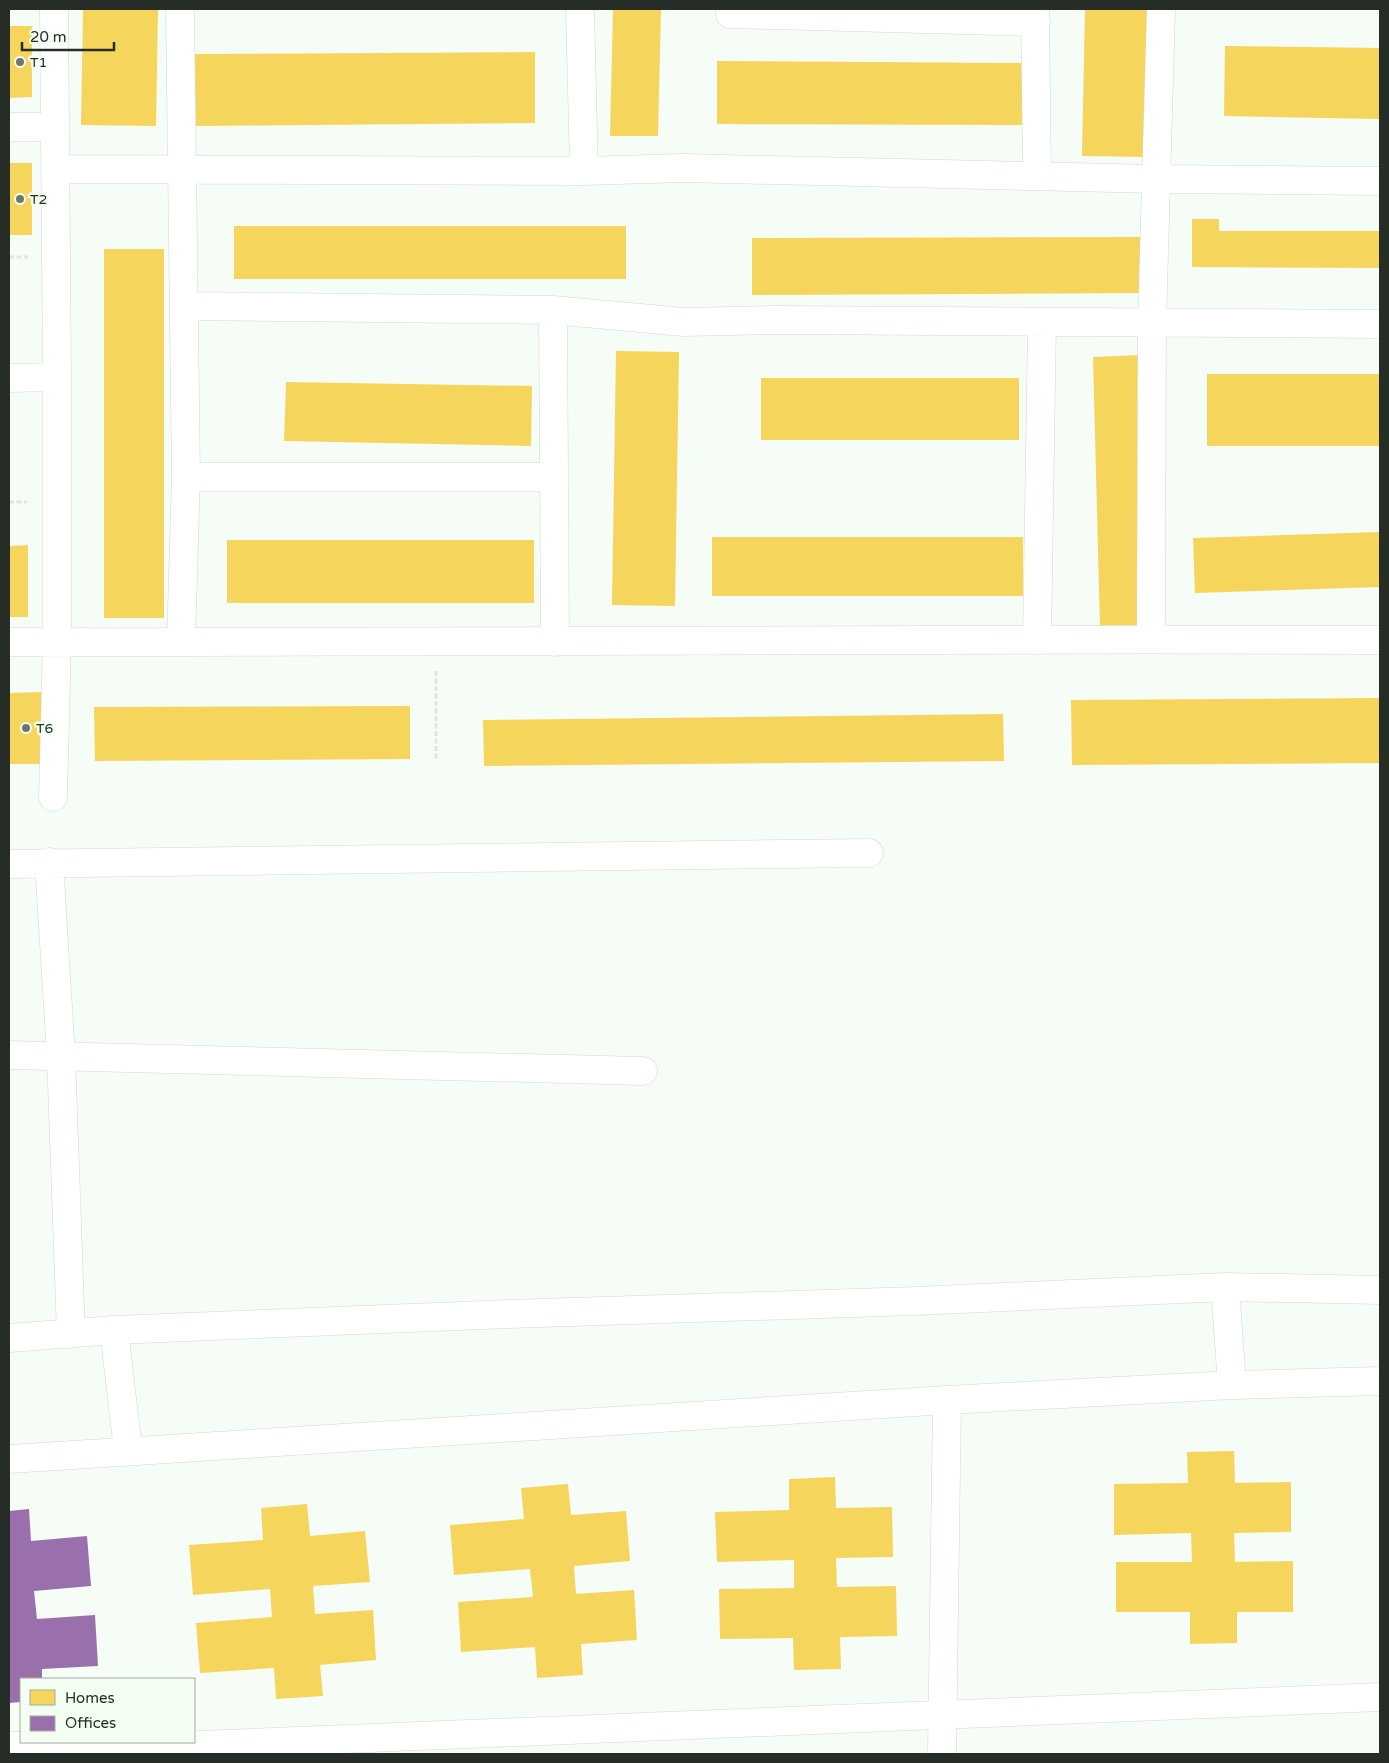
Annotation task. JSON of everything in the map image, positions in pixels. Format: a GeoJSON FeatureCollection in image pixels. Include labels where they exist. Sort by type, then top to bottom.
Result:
{"type":"FeatureCollection","features":[{"type":"Feature","properties":{"kind":"street"},"geometry":{"type":"LineString","coordinates":[[53,797],[57,642],[54,9]]}},
{"type":"Feature","properties":{"kind":"street"},"geometry":{"type":"LineString","coordinates":[[180,9],[186,477],[181,642]]}},
{"type":"Feature","properties":{"kind":"street"},"geometry":{"type":"LineString","coordinates":[[580,9],[584,171]]}},
{"type":"Feature","properties":{"kind":"street"},"geometry":{"type":"LineString","coordinates":[[1151,639],[1152,323],[1161,9]]}},
{"type":"Feature","properties":{"kind":"street"},"geometry":{"type":"LineString","coordinates":[[730,14],[1035,15],[1037,176]]}},
{"type":"Feature","properties":{"kind":"street"},"geometry":{"type":"LineString","coordinates":[[9,127],[55,127]]}},
{"type":"Feature","properties":{"kind":"street"},"geometry":{"type":"LineString","coordinates":[[55,169],[584,171],[683,168],[1157,179],[1380,181]]}},
{"type":"Feature","properties":{"kind":"street"},"geometry":{"type":"LineString","coordinates":[[185,306],[553,310],[684,322],[784,320],[1380,324]]}},
{"type":"Feature","properties":{"kind":"street"},"geometry":{"type":"LineString","coordinates":[[553,310],[555,642]]}},
{"type":"Feature","properties":{"kind":"street"},"geometry":{"type":"LineString","coordinates":[[1037,640],[1042,322]]}},
{"type":"Feature","properties":{"kind":"street"},"geometry":{"type":"LineString","coordinates":[[9,378],[57,378]]}},
{"type":"Feature","properties":{"kind":"street"},"geometry":{"type":"LineString","coordinates":[[186,477],[554,477]]}},
{"type":"Feature","properties":{"kind":"street"},"geometry":{"type":"LineString","coordinates":[[9,642],[1380,640]]}},
{"type":"Feature","properties":{"kind":"street"},"geometry":{"type":"LineString","coordinates":[[9,864],[868,853]]}},
{"type":"Feature","properties":{"kind":"street"},"geometry":{"type":"LineString","coordinates":[[49,862],[62,1056],[71,1334]]}},
{"type":"Feature","properties":{"kind":"street"},"geometry":{"type":"LineString","coordinates":[[9,1055],[644,1071]]}},
{"type":"Feature","properties":{"kind":"street"},"geometry":{"type":"LineString","coordinates":[[9,1338],[114,1330],[509,1314],[916,1301],[1225,1287],[1380,1290]]}},
{"type":"Feature","properties":{"kind":"street"},"geometry":{"type":"LineString","coordinates":[[1225,1287],[1232,1385]]}},
{"type":"Feature","properties":{"kind":"street"},"geometry":{"type":"LineString","coordinates":[[114,1330],[128,1450]]}},
{"type":"Feature","properties":{"kind":"street"},"geometry":{"type":"LineString","coordinates":[[9,1459],[128,1450],[948,1400],[1232,1385],[1380,1381]]}},
{"type":"Feature","properties":{"kind":"street"},"geometry":{"type":"LineString","coordinates":[[942,1754],[948,1400]]}},
{"type":"Feature","properties":{"kind":"street"},"geometry":{"type":"LineString","coordinates":[[9,1746],[199,1750],[943,1714],[1380,1697]]}},
{"type":"Feature","properties":{"kind":"path"},"geometry":{"type":"LineString","coordinates":[[436,642],[436,760]]}},
{"type":"Feature","properties":{"kind":"building: Homes"},"geometry":{"type":"Polygon","coordinates":[[[83,9],[158,9],[156,126],[81,125],[83,9]]]}},
{"type":"Feature","properties":{"kind":"building: Homes"},"geometry":{"type":"Polygon","coordinates":[[[613,9],[661,9],[658,136],[610,136],[613,9]]]}},
{"type":"Feature","properties":{"kind":"building: Homes"},"geometry":{"type":"Polygon","coordinates":[[[1085,9],[1150,9],[1148,157],[1082,156],[1085,9]]]}},
{"type":"Feature","properties":{"kind":"building: Homes","name":"T1"},"geometry":{"type":"Polygon","coordinates":[[[9,26],[32,26],[32,97],[9,98],[9,26]]]}},
{"type":"Feature","properties":{"kind":"building: Homes"},"geometry":{"type":"Polygon","coordinates":[[[1225,46],[1380,48],[1380,119],[1224,116],[1225,46]]]}},
{"type":"Feature","properties":{"kind":"building: Homes"},"geometry":{"type":"Polygon","coordinates":[[[535,52],[535,123],[195,126],[194,54],[535,52]]]}},
{"type":"Feature","properties":{"kind":"building: Homes"},"geometry":{"type":"Polygon","coordinates":[[[717,61],[1023,63],[1023,125],[717,124],[717,61]]]}},
{"type":"Feature","properties":{"kind":"building: Homes","name":"T2"},"geometry":{"type":"Polygon","coordinates":[[[9,163],[32,163],[32,235],[9,235],[9,163]]]}},
{"type":"Feature","properties":{"kind":"building: Homes"},"geometry":{"type":"Polygon","coordinates":[[[1192,219],[1219,219],[1219,231],[1380,231],[1380,268],[1192,267],[1192,219]]]}},
{"type":"Feature","properties":{"kind":"building: Homes"},"geometry":{"type":"Polygon","coordinates":[[[234,226],[626,226],[626,279],[234,279],[234,226]]]}},
{"type":"Feature","properties":{"kind":"building: Homes"},"geometry":{"type":"Polygon","coordinates":[[[1140,237],[1140,293],[752,295],[752,238],[1140,237]]]}},
{"type":"Feature","properties":{"kind":"building: Homes"},"geometry":{"type":"Polygon","coordinates":[[[104,249],[164,249],[164,618],[104,618],[104,249]]]}},
{"type":"Feature","properties":{"kind":"building: Homes"},"geometry":{"type":"Polygon","coordinates":[[[616,351],[679,352],[675,606],[612,605],[616,351]]]}},
{"type":"Feature","properties":{"kind":"building: Homes"},"geometry":{"type":"Polygon","coordinates":[[[1139,355],[1146,625],[1100,627],[1093,357],[1139,355]]]}},
{"type":"Feature","properties":{"kind":"building: Homes"},"geometry":{"type":"Polygon","coordinates":[[[1207,374],[1380,374],[1380,446],[1207,446],[1207,374]]]}},
{"type":"Feature","properties":{"kind":"building: Homes"},"geometry":{"type":"Polygon","coordinates":[[[761,378],[1019,378],[1019,440],[761,440],[761,378]]]}},
{"type":"Feature","properties":{"kind":"building: Homes"},"geometry":{"type":"Polygon","coordinates":[[[286,382],[532,386],[531,446],[284,441],[286,382]]]}},
{"type":"Feature","properties":{"kind":"building: Homes"},"geometry":{"type":"Polygon","coordinates":[[[1380,532],[1380,587],[1195,593],[1193,538],[1380,532]]]}},
{"type":"Feature","properties":{"kind":"building: Homes"},"geometry":{"type":"Polygon","coordinates":[[[712,537],[1023,537],[1023,596],[712,596],[712,537]]]}},
{"type":"Feature","properties":{"kind":"building: Homes"},"geometry":{"type":"Polygon","coordinates":[[[227,540],[534,540],[534,603],[227,603],[227,540]]]}},
{"type":"Feature","properties":{"kind":"building: Homes"},"geometry":{"type":"Polygon","coordinates":[[[28,545],[28,617],[9,617],[9,546],[28,545]]]}},
{"type":"Feature","properties":{"kind":"building: Homes","name":"T6"},"geometry":{"type":"Polygon","coordinates":[[[43,692],[43,764],[9,764],[9,693],[43,692]]]}},
{"type":"Feature","properties":{"kind":"building: Homes"},"geometry":{"type":"Polygon","coordinates":[[[1380,698],[1380,763],[1072,765],[1071,700],[1380,698]]]}},
{"type":"Feature","properties":{"kind":"building: Homes"},"geometry":{"type":"Polygon","coordinates":[[[410,706],[410,759],[95,761],[94,707],[410,706]]]}},
{"type":"Feature","properties":{"kind":"building: Homes"},"geometry":{"type":"Polygon","coordinates":[[[1003,714],[1004,761],[484,766],[483,720],[1003,714]]]}},
{"type":"Feature","properties":{"kind":"building: Homes"},"geometry":{"type":"Polygon","coordinates":[[[1234,1451],[1235,1483],[1291,1482],[1291,1532],[1234,1533],[1235,1562],[1293,1561],[1293,1612],[1237,1612],[1237,1643],[1190,1644],[1190,1612],[1116,1612],[1116,1562],[1192,1562],[1191,1533],[1114,1535],[1114,1484],[1188,1483],[1187,1452],[1234,1451]]]}},
{"type":"Feature","properties":{"kind":"building: Homes"},"geometry":{"type":"Polygon","coordinates":[[[835,1477],[836,1508],[892,1507],[893,1557],[836,1558],[837,1587],[896,1586],[897,1636],[840,1637],[841,1669],[794,1670],[793,1638],[720,1639],[719,1589],[794,1588],[794,1560],[717,1562],[715,1512],[789,1510],[789,1479],[835,1477]]]}},
{"type":"Feature","properties":{"kind":"building: Homes"},"geometry":{"type":"Polygon","coordinates":[[[568,1484],[571,1515],[626,1511],[630,1561],[574,1566],[576,1594],[634,1590],[637,1640],[581,1644],[583,1675],[537,1678],[535,1647],[461,1652],[458,1602],[533,1597],[530,1569],[454,1575],[450,1525],[524,1519],[521,1488],[568,1484]]]}},
{"type":"Feature","properties":{"kind":"building: Homes"},"geometry":{"type":"Polygon","coordinates":[[[307,1504],[310,1536],[365,1531],[370,1582],[313,1586],[315,1614],[373,1610],[376,1660],[320,1665],[323,1696],[276,1699],[274,1668],[200,1673],[196,1623],[272,1617],[270,1589],[193,1595],[189,1545],[263,1540],[261,1508],[307,1504]]]}},
{"type":"Feature","properties":{"kind":"building: Offices"},"geometry":{"type":"Polygon","coordinates":[[[29,1509],[31,1541],[87,1536],[91,1586],[34,1591],[37,1619],[95,1615],[98,1666],[42,1669],[42,1678],[20,1678],[20,1702],[9,1703],[9,1511],[29,1509]]]}},
{"type":"Feature","properties":{"kind":"place","name":"T1"},"geometry":{"type":"Point","coordinates":[20,62]}},
{"type":"Feature","properties":{"kind":"place","name":"T2"},"geometry":{"type":"Point","coordinates":[20,199]}},
{"type":"Feature","properties":{"kind":"place","name":"T6"},"geometry":{"type":"Point","coordinates":[26,728]}}]}
